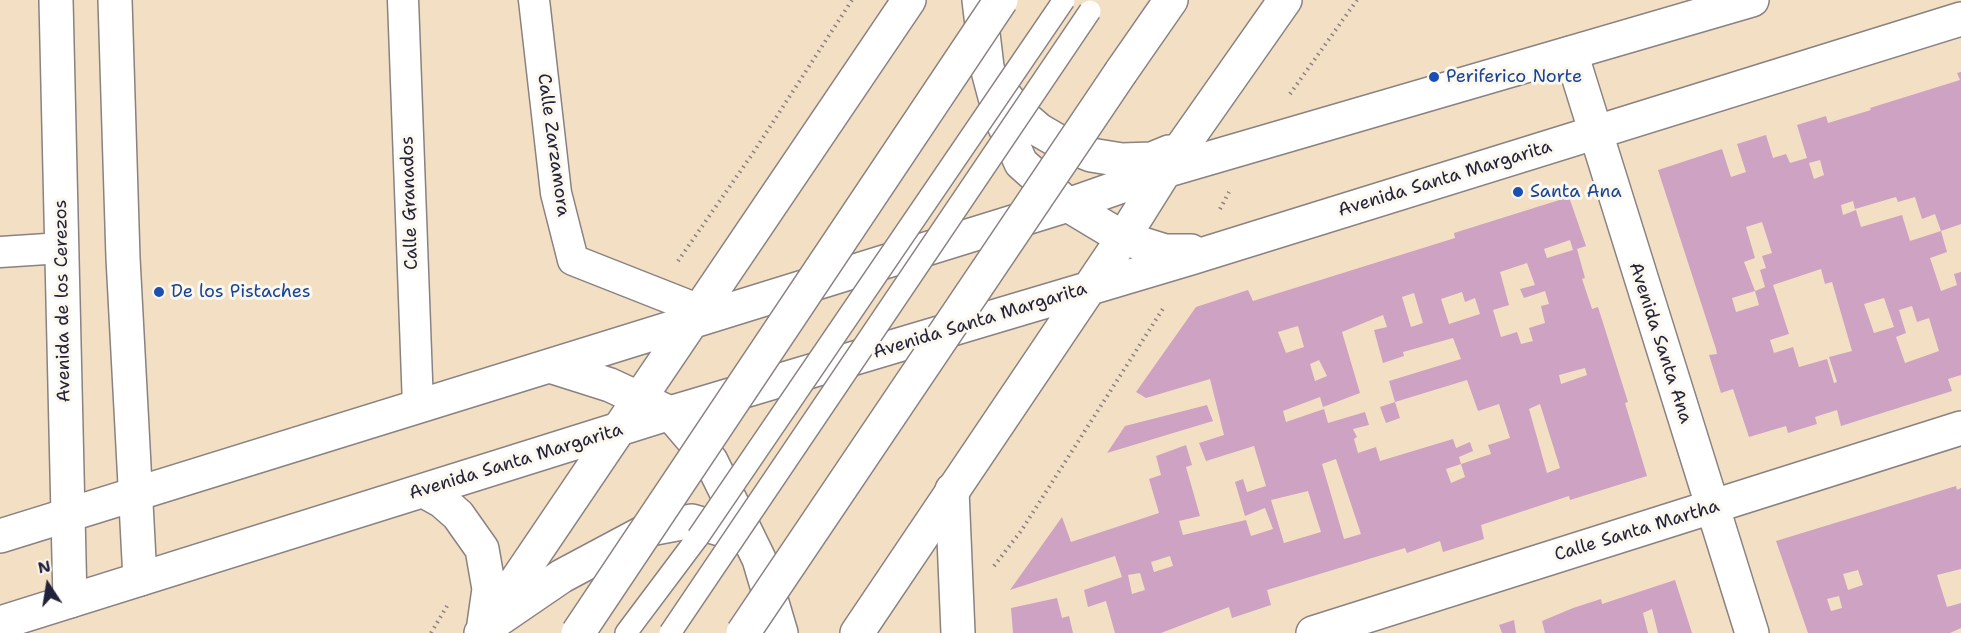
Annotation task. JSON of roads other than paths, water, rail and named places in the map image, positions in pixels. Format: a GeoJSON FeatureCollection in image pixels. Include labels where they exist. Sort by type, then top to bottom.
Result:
{"type":"FeatureCollection","features":[{"type":"Feature","properties":{"kind":"main road","name":"Avenida de los Cerezos"},"geometry":{"type":"LineString","coordinates":[[56,0],[70,601]]}},
{"type":"Feature","properties":{"kind":"main road"},"geometry":{"type":"LineString","coordinates":[[115,0],[123,258],[140,579]]}},
{"type":"Feature","properties":{"kind":"main road"},"geometry":{"type":"LineString","coordinates":[[482,632],[909,0]]}},
{"type":"Feature","properties":{"kind":"main road"},"geometry":{"type":"LineString","coordinates":[[979,0],[987,67],[1000,116],[1021,163],[1068,205],[1123,238],[1165,251],[1199,253]]}},
{"type":"Feature","properties":{"kind":"main road"},"geometry":{"type":"LineString","coordinates":[[578,633],[1001,0]]}},
{"type":"Feature","properties":{"kind":"main road"},"geometry":{"type":"LineString","coordinates":[[743,633],[1171,0]]}},
{"type":"Feature","properties":{"kind":"main road"},"geometry":{"type":"LineString","coordinates":[[857,633],[1123,238],[1174,158],[1285,0]]}},
{"type":"Feature","properties":{"kind":"main road"},"geometry":{"type":"LineString","coordinates":[[987,67],[1000,91],[1018,112],[1039,130],[1063,144],[1092,155],[1122,160],[1174,158],[1251,147],[1752,0]]}},
{"type":"Feature","properties":{"kind":"main road","name":"Avenida Santa Margarita"},"geometry":{"type":"LineString","coordinates":[[0,623],[670,413],[1088,289],[1961,19]]}},
{"type":"Feature","properties":{"kind":"main road","name":"Avenida Santa Ana"},"geometry":{"type":"LineString","coordinates":[[1571,53],[1593,133],[1752,633]]}},
{"type":"Feature","properties":{"kind":"main road"},"geometry":{"type":"LineString","coordinates":[[0,536],[550,366],[696,316],[1068,205],[1174,158]]}},
{"type":"Feature","properties":{"kind":"main road"},"geometry":{"type":"LineString","coordinates":[[550,366],[610,385],[670,413],[711,461],[759,560],[781,633]]}},
{"type":"Feature","properties":{"kind":"main road","name":"Calle Santa Martha"},"geometry":{"type":"LineString","coordinates":[[1313,633],[1961,428]]}},
{"type":"Feature","properties":{"kind":"main road"},"geometry":{"type":"LineString","coordinates":[[952,490],[958,633]]}},
{"type":"Feature","properties":{"kind":"main road"},"geometry":{"type":"LineString","coordinates":[[424,491],[458,514],[482,549],[489,589],[482,632]]}},
{"type":"Feature","properties":{"kind":"main road"},"geometry":{"type":"LineString","coordinates":[[482,632],[562,576],[650,529],[692,521],[730,532],[759,560]]}},
{"type":"Feature","properties":{"kind":"street","name":"Calle Granados"},"geometry":{"type":"LineString","coordinates":[[403,0],[418,406]]}},
{"type":"Feature","properties":{"kind":"street","name":"Calle Zarzamora"},"geometry":{"type":"LineString","coordinates":[[534,0],[556,193],[573,260],[696,316]]}},
{"type":"Feature","properties":{"kind":"street"},"geometry":{"type":"LineString","coordinates":[[0,252],[62,248]]}},
{"type":"Feature","properties":{"kind":"lane"},"geometry":{"type":"LineString","coordinates":[[626,633],[698,537],[1064,0]]}},
{"type":"Feature","properties":{"kind":"lane"},"geometry":{"type":"LineString","coordinates":[[670,633],[1094,5]]}},
{"type":"Feature","properties":{"kind":"place","name":"Periferico Norte"},"geometry":{"type":"Point","coordinates":[1434,77]}},
{"type":"Feature","properties":{"kind":"place","name":"Santa Ana"},"geometry":{"type":"Point","coordinates":[1518,192]}},
{"type":"Feature","properties":{"kind":"place","name":"De los Pistaches"},"geometry":{"type":"Point","coordinates":[159,292]}}]}
